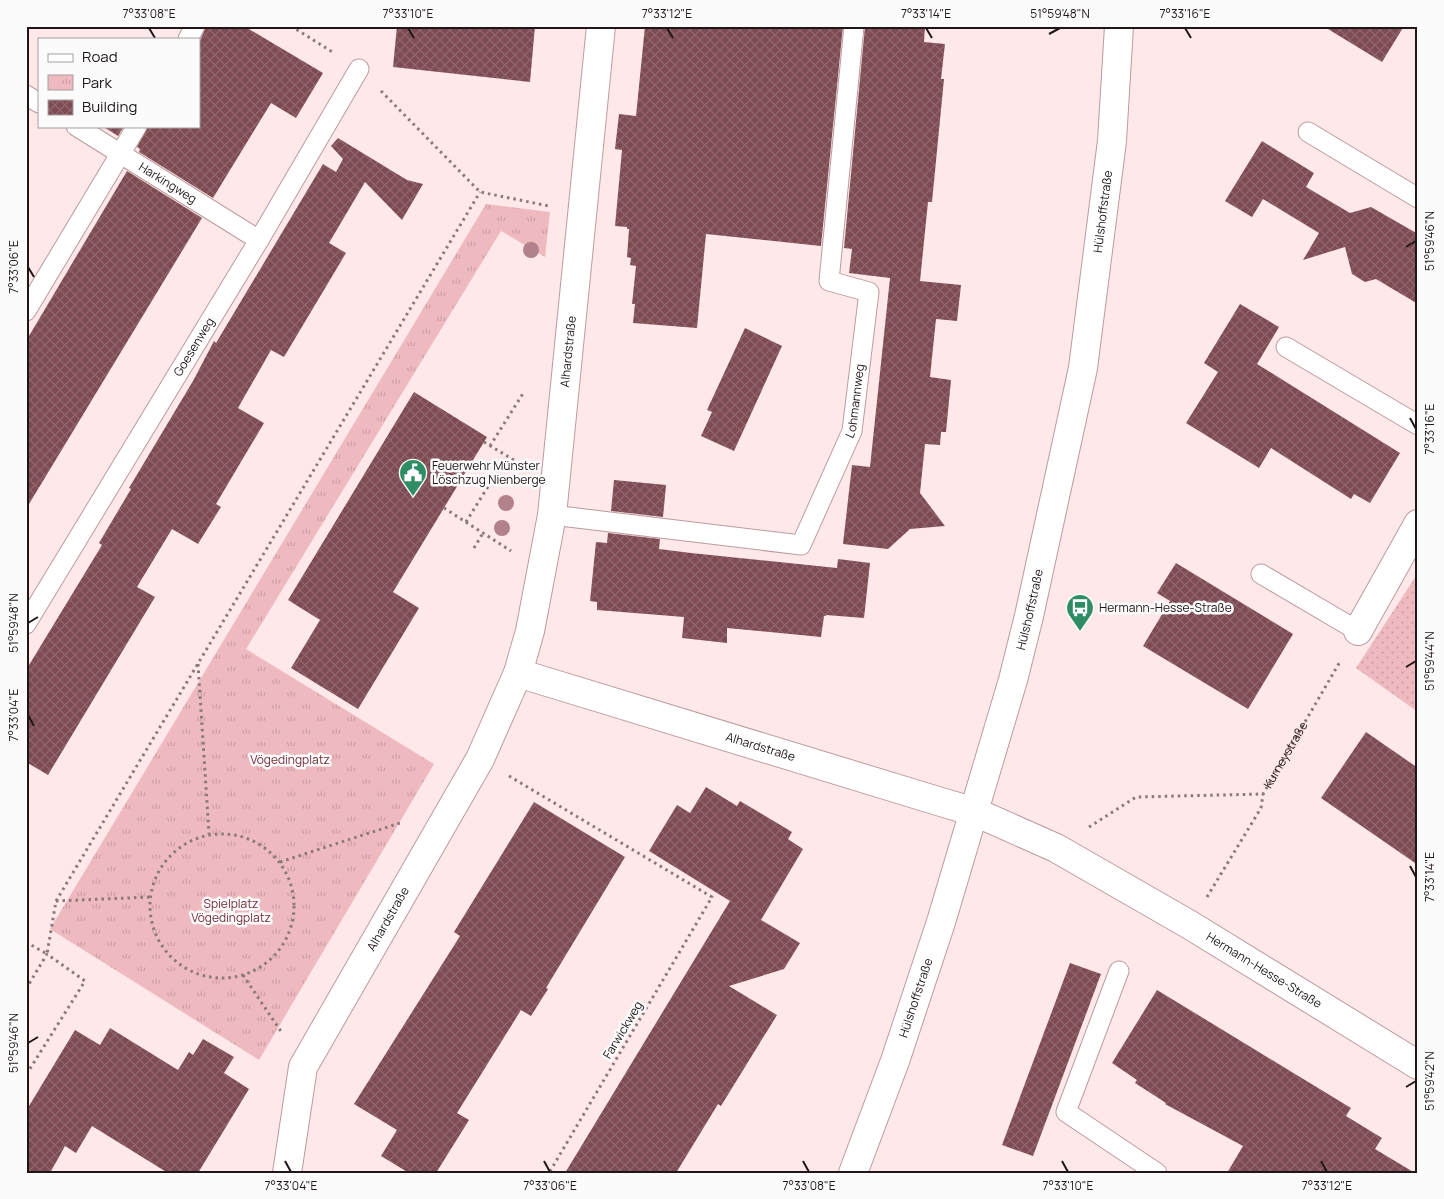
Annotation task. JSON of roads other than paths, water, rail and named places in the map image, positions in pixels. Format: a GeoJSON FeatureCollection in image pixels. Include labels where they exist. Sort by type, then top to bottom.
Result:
{"type":"FeatureCollection","features":[{"type":"Feature","properties":{"kind":"street","name":"Alhardstraße"},"geometry":{"type":"LineString","coordinates":[[287,1173],[304,1067],[480,759],[518,673],[530,631],[552,515],[601,26]]}},
{"type":"Feature","properties":{"kind":"street","name":"Hülshoffstraße"},"geometry":{"type":"LineString","coordinates":[[854,1173],[923,980],[975,812],[1013,680],[1024,634],[1083,368],[1112,141],[1119,26]]}},
{"type":"Feature","properties":{"kind":"street"},"geometry":{"type":"LineString","coordinates":[[1358,631],[1418,524]]}},
{"type":"Feature","properties":{"kind":"street","name":"Alhardstraße"},"geometry":{"type":"LineString","coordinates":[[518,673],[975,812]]}},
{"type":"Feature","properties":{"kind":"street","name":"Hermann-Hesse-Straße"},"geometry":{"type":"LineString","coordinates":[[975,812],[1056,848],[1190,925],[1418,1065]]}},
{"type":"Feature","properties":{"kind":"lane"},"geometry":{"type":"LineString","coordinates":[[189,38],[195,26]]}},
{"type":"Feature","properties":{"kind":"lane","name":"Lohmannweg"},"geometry":{"type":"LineString","coordinates":[[552,515],[801,545],[852,431],[868,292],[829,281],[854,26]]}},
{"type":"Feature","properties":{"kind":"lane","name":"Goesenweg"},"geometry":{"type":"LineString","coordinates":[[26,624],[259,240],[359,69]]}},
{"type":"Feature","properties":{"kind":"lane"},"geometry":{"type":"LineString","coordinates":[[26,96],[38,102]]}},
{"type":"Feature","properties":{"kind":"lane","name":"Harkingweg"},"geometry":{"type":"LineString","coordinates":[[79,128],[259,240]]}},
{"type":"Feature","properties":{"kind":"lane"},"geometry":{"type":"LineString","coordinates":[[26,311],[136,128]]}},
{"type":"Feature","properties":{"kind":"lane"},"geometry":{"type":"LineString","coordinates":[[1308,132],[1418,198]]}},
{"type":"Feature","properties":{"kind":"lane"},"geometry":{"type":"LineString","coordinates":[[1286,347],[1418,425]]}},
{"type":"Feature","properties":{"kind":"lane"},"geometry":{"type":"LineString","coordinates":[[1261,574],[1358,631]]}},
{"type":"Feature","properties":{"kind":"lane"},"geometry":{"type":"LineString","coordinates":[[1119,971],[1066,1112],[1157,1173]]}},
{"type":"Feature","properties":{"kind":"place","name":"Feuerwehr Münster Löschzug Nienberge"},"geometry":{"type":"Point","coordinates":[413,497]}},
{"type":"Feature","properties":{"kind":"place","name":"Hermann-Hesse-Straße"},"geometry":{"type":"Point","coordinates":[1080,632]}},
{"type":"Feature","properties":{"kind":"park label","name":"Vögedingplatz"},"geometry":{"type":"Point","coordinates":[290,760]}},
{"type":"Feature","properties":{"kind":"park label","name":"Spielplatz Vögedingplatz"},"geometry":{"type":"Point","coordinates":[231,911]}}]}
